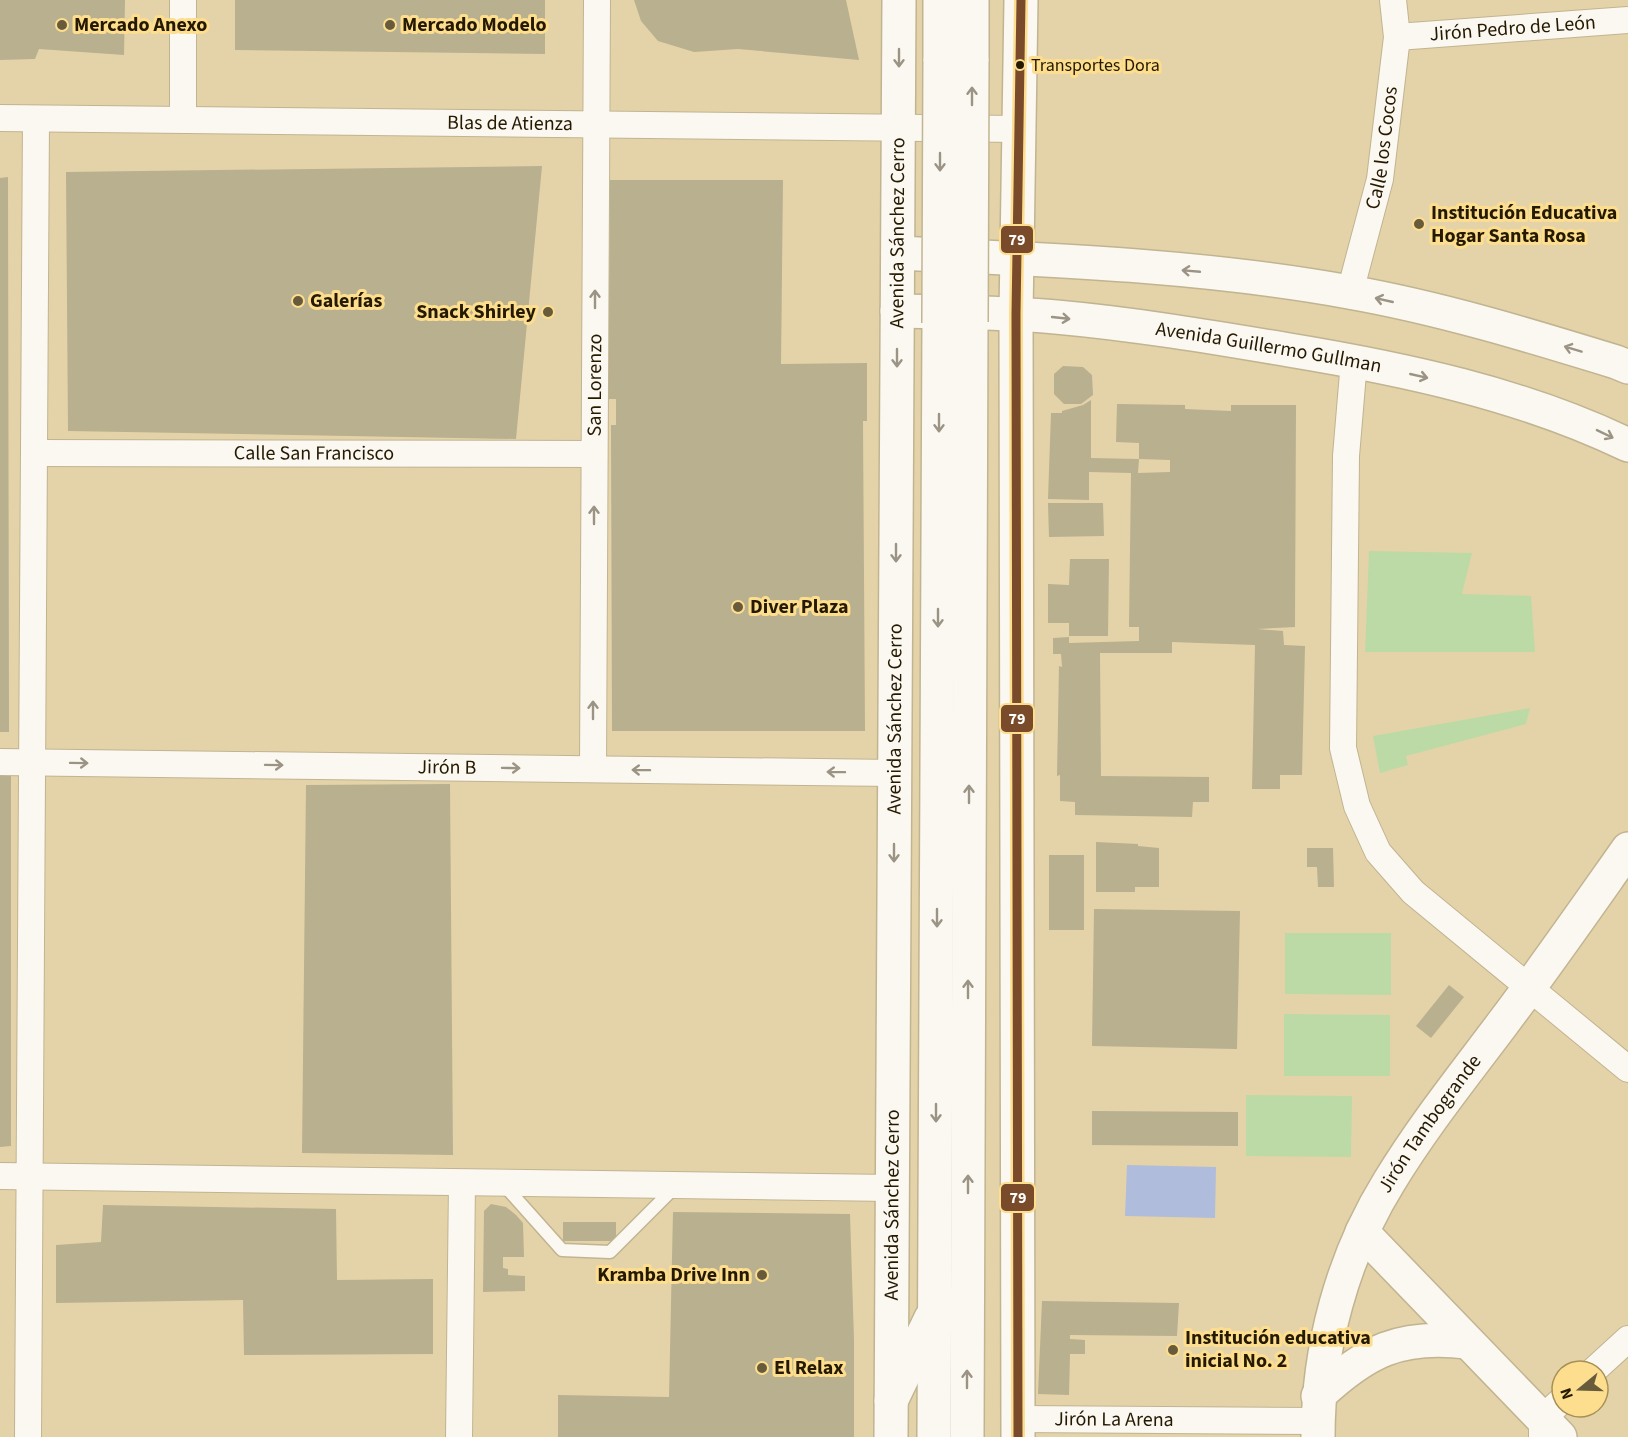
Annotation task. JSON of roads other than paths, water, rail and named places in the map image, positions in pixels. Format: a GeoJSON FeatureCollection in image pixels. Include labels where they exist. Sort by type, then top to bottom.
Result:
{"type":"FeatureCollection","features":[{"type":"Feature","properties":{"kind":"main road","name":"Avenida Sánchez Cerro"},"geometry":{"type":"LineString","coordinates":[[891,1437],[899,0]]}},
{"type":"Feature","properties":{"kind":"main road","name":"Avenida Sánchez Cerro"},"geometry":{"type":"LineString","coordinates":[[940,0],[956,61]]}},
{"type":"Feature","properties":{"kind":"main road","name":"Avenida Sánchez Cerro"},"geometry":{"type":"LineString","coordinates":[[967,1437],[955,322],[956,61],[972,0]]}},
{"type":"Feature","properties":{"kind":"main road"},"geometry":{"type":"LineString","coordinates":[[1018,1428],[1016,314],[1021,0]]}},
{"type":"Feature","properties":{"kind":"main road"},"geometry":{"type":"LineString","coordinates":[[898,253],[1059,259],[1235,274],[1350,292],[1494,325],[1628,367]]}},
{"type":"Feature","properties":{"kind":"main road","name":"Avenida Guillermo Gullman"},"geometry":{"type":"LineString","coordinates":[[897,311],[1058,317],[1228,340],[1354,361],[1481,390],[1585,424],[1628,445]]}},
{"type":"Feature","properties":{"kind":"main road","name":"Avenida Sánchez Cerro"},"geometry":{"type":"LineString","coordinates":[[934,1437],[955,322]]}},
{"type":"Feature","properties":{"kind":"main road","name":"Jirón Tambogrande"},"geometry":{"type":"LineString","coordinates":[[1318,1418],[1323,1354],[1338,1296],[1362,1232],[1388,1183],[1417,1139],[1530,988],[1628,849]]}},
{"type":"Feature","properties":{"kind":"main road"},"geometry":{"type":"LineString","coordinates":[[1362,1232],[1467,1342],[1552,1423]]}},
{"type":"Feature","properties":{"kind":"main road"},"geometry":{"type":"LineString","coordinates":[[891,1401],[935,1308]]}},
{"type":"Feature","properties":{"kind":"main road"},"geometry":{"type":"LineString","coordinates":[[1318,1418],[1340,1375],[1362,1359],[1387,1348],[1413,1341],[1467,1342]]}},
{"type":"Feature","properties":{"kind":"street"},"geometry":{"type":"LineString","coordinates":[[183,0],[183,120]]}},
{"type":"Feature","properties":{"kind":"street","name":"San Lorenzo"},"geometry":{"type":"LineString","coordinates":[[592,769],[597,0]]}},
{"type":"Feature","properties":{"kind":"street","name":"Calle los Cocos"},"geometry":{"type":"LineString","coordinates":[[1350,292],[1380,179],[1396,37],[1393,0]]}},
{"type":"Feature","properties":{"kind":"street","name":"Jirón Pedro de León"},"geometry":{"type":"LineString","coordinates":[[1396,37],[1628,20]]}},
{"type":"Feature","properties":{"kind":"street","name":"Blas de Atienza"},"geometry":{"type":"LineString","coordinates":[[0,118],[1019,129]]}},
{"type":"Feature","properties":{"kind":"street"},"geometry":{"type":"LineString","coordinates":[[28,1437],[36,119]]}},
{"type":"Feature","properties":{"kind":"street"},"geometry":{"type":"LineString","coordinates":[[1354,361],[1346,456],[1343,748],[1357,806],[1378,852],[1413,892],[1628,1069]]}},
{"type":"Feature","properties":{"kind":"street","name":"Calle San Francisco"},"geometry":{"type":"LineString","coordinates":[[34,453],[594,454]]}},
{"type":"Feature","properties":{"kind":"street","name":"Jirón B"},"geometry":{"type":"LineString","coordinates":[[0,762],[894,773]]}},
{"type":"Feature","properties":{"kind":"street"},"geometry":{"type":"LineString","coordinates":[[0,1176],[892,1188]]}},
{"type":"Feature","properties":{"kind":"street"},"geometry":{"type":"LineString","coordinates":[[459,1437],[462,1182]]}},
{"type":"Feature","properties":{"kind":"street"},"geometry":{"type":"LineString","coordinates":[[1606,1359],[1628,1339]]}},
{"type":"Feature","properties":{"kind":"street","name":"Jirón La Arena"},"geometry":{"type":"LineString","coordinates":[[1018,1428],[1318,1418]]}},
{"type":"Feature","properties":{"kind":"lane"},"geometry":{"type":"LineString","coordinates":[[502,1183],[562,1250],[610,1252],[677,1185]]}},
{"type":"Feature","properties":{"kind":"water"},"geometry":{"type":"Polygon","coordinates":[[[1127,1165],[1216,1167],[1215,1218],[1125,1216],[1127,1165]]]}},
{"type":"Feature","properties":{"kind":"place","name":"Mercado Anexo"},"geometry":{"type":"Point","coordinates":[62,25]}},
{"type":"Feature","properties":{"kind":"place","name":"Mercado Modelo"},"geometry":{"type":"Point","coordinates":[390,25]}},
{"type":"Feature","properties":{"kind":"place","name":"Transportes Dora"},"geometry":{"type":"Point","coordinates":[1020,65]}},
{"type":"Feature","properties":{"kind":"place","name":"Institución Educativa Hogar Santa Rosa"},"geometry":{"type":"Point","coordinates":[1419,224]}},
{"type":"Feature","properties":{"kind":"place","name":"Galerías"},"geometry":{"type":"Point","coordinates":[298,301]}},
{"type":"Feature","properties":{"kind":"place","name":"Snack Shirley"},"geometry":{"type":"Point","coordinates":[548,312]}},
{"type":"Feature","properties":{"kind":"place","name":"Diver Plaza"},"geometry":{"type":"Point","coordinates":[738,607]}},
{"type":"Feature","properties":{"kind":"place","name":"Kramba Drive Inn"},"geometry":{"type":"Point","coordinates":[762,1275]}},
{"type":"Feature","properties":{"kind":"place","name":"Institución educativa inicial No. 2"},"geometry":{"type":"Point","coordinates":[1173,1350]}},
{"type":"Feature","properties":{"kind":"place","name":"El Relax"},"geometry":{"type":"Point","coordinates":[762,1368]}}]}
